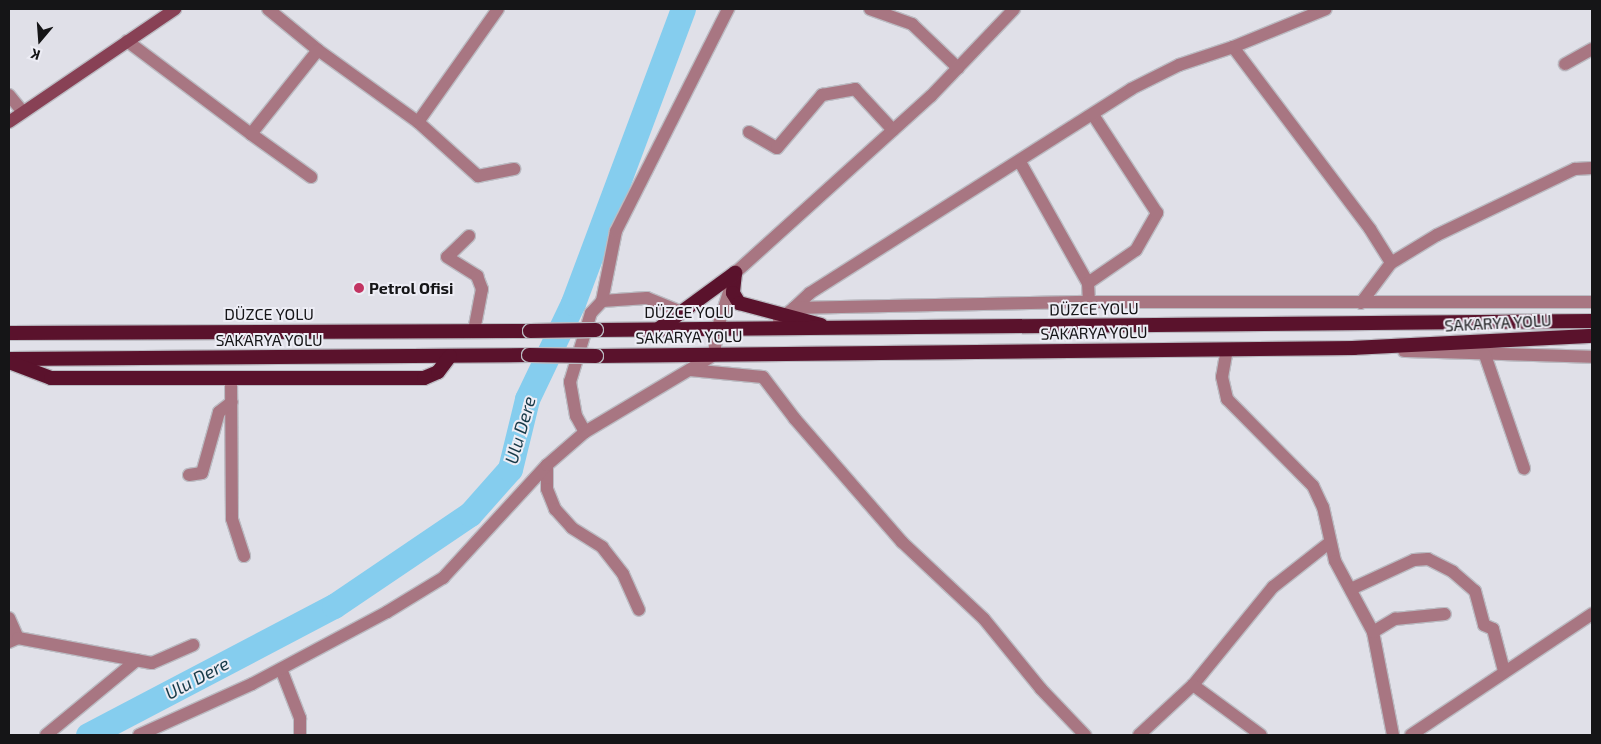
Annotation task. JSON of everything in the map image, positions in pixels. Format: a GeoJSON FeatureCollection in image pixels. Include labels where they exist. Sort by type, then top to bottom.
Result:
{"type":"FeatureCollection","features":[{"type":"Feature","properties":{"kind":"highway"},"geometry":{"type":"LineString","coordinates":[[735,273],[733,293],[739,303],[790,312],[839,330]]}},
{"type":"Feature","properties":{"kind":"highway"},"geometry":{"type":"LineString","coordinates":[[658,330],[735,273]]}},
{"type":"Feature","properties":{"kind":"highway","name":"DÜZCE YOLU"},"geometry":{"type":"LineString","coordinates":[[9,333],[839,330],[1592,321]]}},
{"type":"Feature","properties":{"kind":"highway"},"geometry":{"type":"LineString","coordinates":[[9,325],[34,332]]}},
{"type":"Feature","properties":{"kind":"highway","name":"SAKARYA YOLU"},"geometry":{"type":"LineString","coordinates":[[9,360],[1354,348],[1592,336]]}},
{"type":"Feature","properties":{"kind":"highway"},"geometry":{"type":"LineString","coordinates":[[9,360],[51,378],[424,378],[438,372],[450,356]]}},
{"type":"Feature","properties":{"kind":"main road"},"geometry":{"type":"LineString","coordinates":[[9,122],[175,9]]}},
{"type":"Feature","properties":{"kind":"street"},"geometry":{"type":"LineString","coordinates":[[268,9],[318,50],[418,122],[478,176],[514,170]]}},
{"type":"Feature","properties":{"kind":"street"},"geometry":{"type":"LineString","coordinates":[[418,122],[498,9]]}},
{"type":"Feature","properties":{"kind":"street"},"geometry":{"type":"LineString","coordinates":[[585,432],[576,416],[570,382],[591,314],[602,301],[616,231],[728,9]]}},
{"type":"Feature","properties":{"kind":"street"},"geometry":{"type":"LineString","coordinates":[[870,9],[912,24],[958,68]]}},
{"type":"Feature","properties":{"kind":"street"},"geometry":{"type":"LineString","coordinates":[[139,735],[281,669],[387,612],[443,578],[547,465],[585,432],[714,355],[717,330],[735,273],[893,130],[958,68],[1014,9]]}},
{"type":"Feature","properties":{"kind":"street"},"geometry":{"type":"LineString","coordinates":[[767,329],[790,312],[810,293],[1020,162],[1131,89],[1179,65],[1232,47],[1322,10]]}},
{"type":"Feature","properties":{"kind":"street"},"geometry":{"type":"LineString","coordinates":[[127,41],[312,177]]}},
{"type":"Feature","properties":{"kind":"street"},"geometry":{"type":"LineString","coordinates":[[1232,47],[1370,229],[1392,263]]}},
{"type":"Feature","properties":{"kind":"street"},"geometry":{"type":"LineString","coordinates":[[1565,64],[1592,49]]}},
{"type":"Feature","properties":{"kind":"street"},"geometry":{"type":"LineString","coordinates":[[251,134],[318,50]]}},
{"type":"Feature","properties":{"kind":"street"},"geometry":{"type":"LineString","coordinates":[[749,132],[777,148],[822,95],[854,89],[893,130]]}},
{"type":"Feature","properties":{"kind":"street"},"geometry":{"type":"LineString","coordinates":[[9,95],[23,112]]}},
{"type":"Feature","properties":{"kind":"street"},"geometry":{"type":"LineString","coordinates":[[1088,283],[1136,250],[1157,212],[1093,115]]}},
{"type":"Feature","properties":{"kind":"street"},"geometry":{"type":"LineString","coordinates":[[1020,162],[1088,283],[1089,302]]}},
{"type":"Feature","properties":{"kind":"street"},"geometry":{"type":"LineString","coordinates":[[1361,303],[1392,263],[1437,235],[1575,169],[1592,168]]}},
{"type":"Feature","properties":{"kind":"street"},"geometry":{"type":"LineString","coordinates":[[469,236],[447,257],[477,276],[482,289],[474,331]]}},
{"type":"Feature","properties":{"kind":"street"},"geometry":{"type":"LineString","coordinates":[[602,301],[647,298],[682,312]]}},
{"type":"Feature","properties":{"kind":"street"},"geometry":{"type":"LineString","coordinates":[[790,312],[1089,302],[1592,302]]}},
{"type":"Feature","properties":{"kind":"street"},"geometry":{"type":"LineString","coordinates":[[1354,348],[1485,355],[1592,357]]}},
{"type":"Feature","properties":{"kind":"street"},"geometry":{"type":"LineString","coordinates":[[1227,349],[1222,377],[1227,399],[1313,486],[1323,507],[1329,543],[1373,632],[1393,735]]}},
{"type":"Feature","properties":{"kind":"street"},"geometry":{"type":"LineString","coordinates":[[1485,355],[1524,468]]}},
{"type":"Feature","properties":{"kind":"street"},"geometry":{"type":"LineString","coordinates":[[690,370],[763,377],[795,419],[902,542],[984,620],[1041,689],[1084,735]]}},
{"type":"Feature","properties":{"kind":"street"},"geometry":{"type":"LineString","coordinates":[[231,378],[232,519],[244,556]]}},
{"type":"Feature","properties":{"kind":"street"},"geometry":{"type":"LineString","coordinates":[[189,475],[202,473],[219,412],[232,402]]}},
{"type":"Feature","properties":{"kind":"street"},"geometry":{"type":"LineString","coordinates":[[547,465],[547,489],[555,509],[572,528],[602,547],[623,574],[639,610]]}},
{"type":"Feature","properties":{"kind":"street"},"geometry":{"type":"LineString","coordinates":[[1139,735],[1192,685],[1273,587],[1329,543]]}},
{"type":"Feature","properties":{"kind":"street"},"geometry":{"type":"LineString","coordinates":[[1351,589],[1414,560],[1428,559],[1453,572],[1475,591],[1484,625],[1493,629],[1504,671]]}},
{"type":"Feature","properties":{"kind":"street"},"geometry":{"type":"LineString","coordinates":[[1373,632],[1395,619],[1445,614]]}},
{"type":"Feature","properties":{"kind":"street"},"geometry":{"type":"LineString","coordinates":[[1410,735],[1592,614]]}},
{"type":"Feature","properties":{"kind":"street"},"geometry":{"type":"LineString","coordinates":[[9,618],[13,640],[152,663],[193,645]]}},
{"type":"Feature","properties":{"kind":"street"},"geometry":{"type":"LineString","coordinates":[[46,735],[137,660]]}},
{"type":"Feature","properties":{"kind":"street"},"geometry":{"type":"LineString","coordinates":[[281,669],[300,718],[300,735]]}},
{"type":"Feature","properties":{"kind":"street"},"geometry":{"type":"LineString","coordinates":[[1192,685],[1261,735]]}},
{"type":"Feature","properties":{"kind":"waterway","name":"Ulu Dere"},"geometry":{"type":"LineString","coordinates":[[88,735],[334,606],[470,514],[510,469],[527,399],[573,303],[683,9]]}},
{"type":"Feature","properties":{"kind":"place","name":"Petrol Ofisi"},"geometry":{"type":"Point","coordinates":[359,288]}}]}
